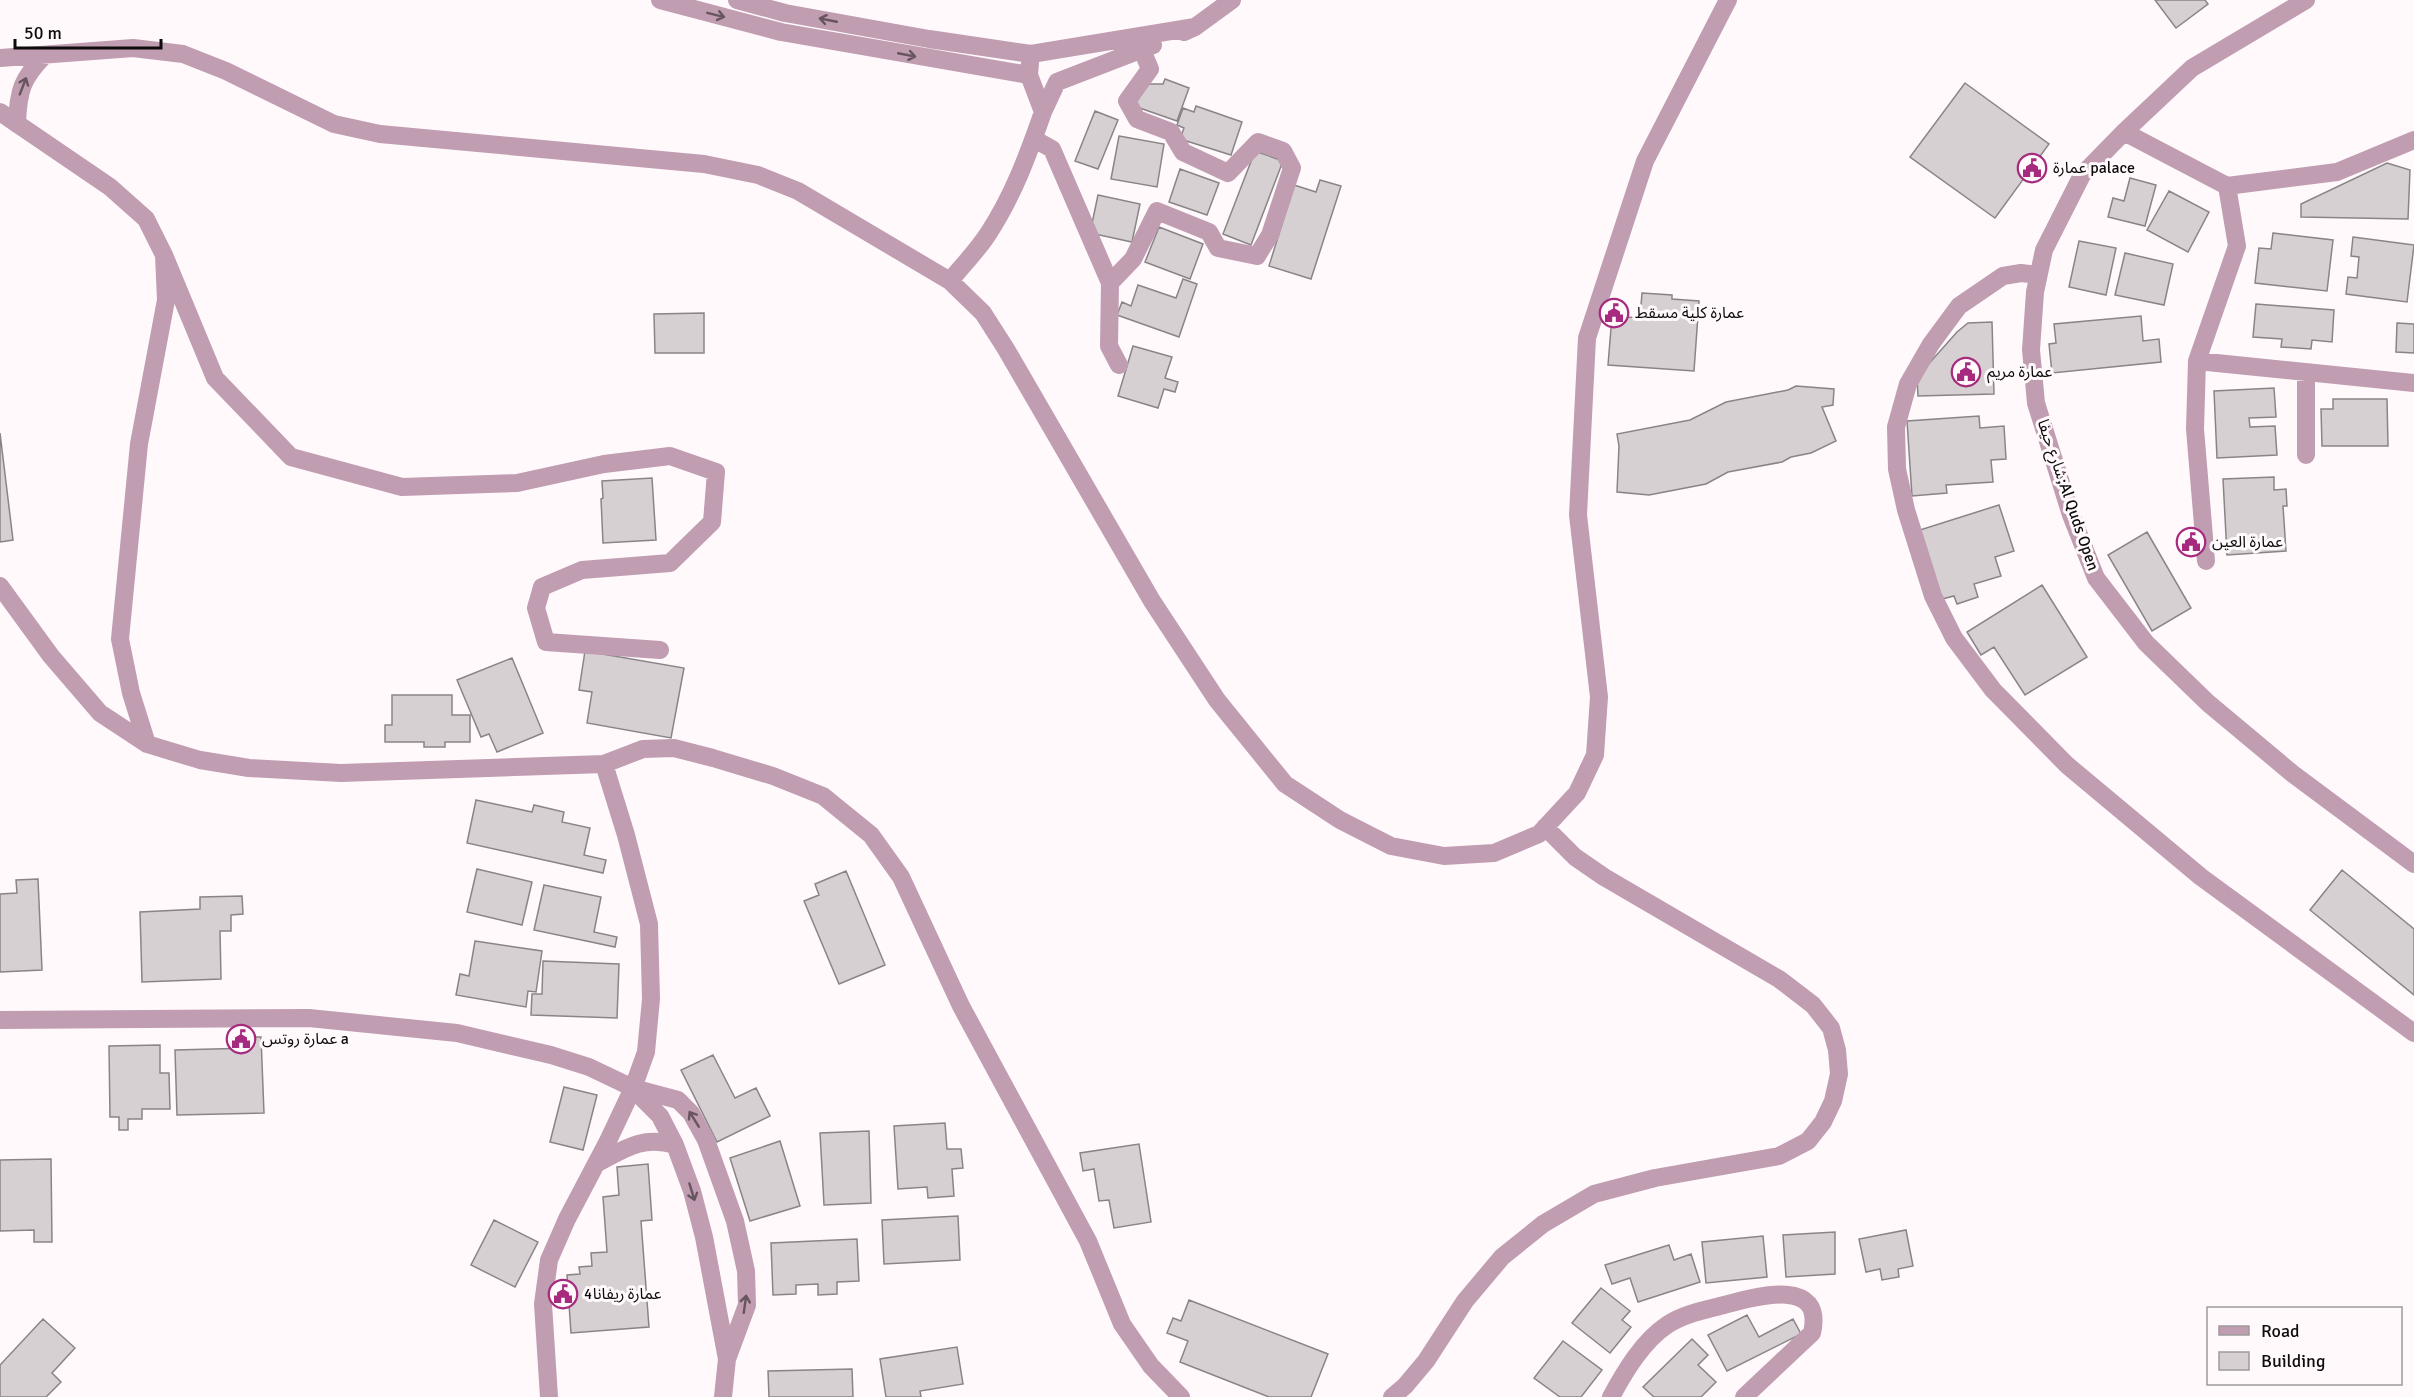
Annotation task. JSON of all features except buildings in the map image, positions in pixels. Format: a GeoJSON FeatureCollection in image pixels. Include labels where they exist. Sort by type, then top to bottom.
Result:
{"type":"FeatureCollection","features":[{"type":"Feature","properties":{"kind":"street"},"geometry":{"type":"LineString","coordinates":[[660,0],[781,32],[1029,75]]}},
{"type":"Feature","properties":{"kind":"street"},"geometry":{"type":"LineString","coordinates":[[737,0],[786,13],[918,37],[1031,54],[1195,27]]}},
{"type":"Feature","properties":{"kind":"street"},"geometry":{"type":"LineString","coordinates":[[950,281],[987,236],[1005,205],[1025,164],[1043,112],[1057,82],[1195,27],[1232,0]]}},
{"type":"Feature","properties":{"kind":"street"},"geometry":{"type":"LineString","coordinates":[[0,58],[133,48],[183,54],[226,71],[334,124],[380,134],[704,164],[758,175],[798,191],[950,281],[983,313],[1152,601],[1217,700],[1285,784],[1340,820],[1391,846],[1444,856],[1494,853],[1539,834],[1577,793],[1595,755],[1599,698],[1578,515],[1587,338],[1645,161],[1728,0]]}},
{"type":"Feature","properties":{"kind":"street","name":"شارع حيفا;Al Quds Open"},"geometry":{"type":"LineString","coordinates":[[2306,0],[2192,68],[2082,175],[2044,250],[2038,275],[2031,350],[2036,403],[2071,515],[2096,578],[2146,642],[2208,703],[2293,774],[2414,864]]}},
{"type":"Feature","properties":{"kind":"street"},"geometry":{"type":"LineString","coordinates":[[1110,283],[1133,259],[1157,211],[1209,232],[1218,248],[1257,256],[1270,235],[1292,168],[1283,152],[1258,142],[1228,173],[1183,152],[1171,132],[1137,119],[1127,101],[1150,69],[1142,50]]}},
{"type":"Feature","properties":{"kind":"street"},"geometry":{"type":"LineString","coordinates":[[1031,54],[1029,75],[1043,112]]}},
{"type":"Feature","properties":{"kind":"street"},"geometry":{"type":"LineString","coordinates":[[17,124],[18,100],[23,82],[31,69],[45,55]]}},
{"type":"Feature","properties":{"kind":"street"},"geometry":{"type":"LineString","coordinates":[[0,112],[110,187],[146,219],[164,255],[215,378],[291,457],[402,487],[517,483],[604,464],[670,456],[716,472],[712,522],[670,563],[582,570],[543,587],[536,608],[546,642],[660,650]]}},
{"type":"Feature","properties":{"kind":"street"},"geometry":{"type":"LineString","coordinates":[[2124,132],[2227,186],[2337,172],[2414,140]]}},
{"type":"Feature","properties":{"kind":"street"},"geometry":{"type":"LineString","coordinates":[[1034,139],[1052,148],[1110,283],[1109,346],[1119,364]]}},
{"type":"Feature","properties":{"kind":"street"},"geometry":{"type":"LineString","coordinates":[[2205,561],[2195,429],[2197,361],[2237,246],[2227,186]]}},
{"type":"Feature","properties":{"kind":"street"},"geometry":{"type":"LineString","coordinates":[[147,744],[131,693],[120,639],[139,444],[166,300],[164,255]]}},
{"type":"Feature","properties":{"kind":"street"},"geometry":{"type":"LineString","coordinates":[[2038,275],[2021,273],[2003,276],[1959,306],[1931,344],[1908,384],[1896,428],[1897,469],[1906,510],[1938,606],[1954,638],[1993,690],[2067,765],[2201,877],[2414,1033]]}},
{"type":"Feature","properties":{"kind":"street"},"geometry":{"type":"LineString","coordinates":[[157,345],[169,330],[193,324]]}},
{"type":"Feature","properties":{"kind":"street"},"geometry":{"type":"LineString","coordinates":[[2197,361],[2414,383]]}},
{"type":"Feature","properties":{"kind":"street"},"geometry":{"type":"LineString","coordinates":[[2306,372],[2306,455]]}},
{"type":"Feature","properties":{"kind":"street"},"geometry":{"type":"LineString","coordinates":[[0,586],[51,656],[100,713],[147,744],[200,760],[249,768],[330,772],[604,764],[644,749],[674,748],[773,776],[823,796],[871,835],[901,877],[962,1005],[1088,1241],[1122,1324],[1151,1366],[1181,1397]]}},
{"type":"Feature","properties":{"kind":"street"},"geometry":{"type":"LineString","coordinates":[[549,1397],[543,1304],[549,1260],[567,1219],[633,1088],[645,1052],[651,999],[649,924],[626,835],[604,764]]}},
{"type":"Feature","properties":{"kind":"street"},"geometry":{"type":"LineString","coordinates":[[1392,1397],[1405,1386],[1426,1361],[1465,1301],[1502,1257],[1543,1224],[1594,1194],[1655,1178],[1779,1156],[1809,1141],[1823,1122],[1833,1101],[1839,1074],[1837,1050],[1831,1028],[1813,1005],[1779,979],[1594,870],[1575,857],[1545,827]]}},
{"type":"Feature","properties":{"kind":"street"},"geometry":{"type":"LineString","coordinates":[[0,1020],[309,1018],[457,1033],[551,1055],[589,1067],[633,1088],[678,1100],[692,1113],[706,1140],[731,1211],[746,1271],[747,1305],[727,1359],[723,1397]]}},
{"type":"Feature","properties":{"kind":"street"},"geometry":{"type":"LineString","coordinates":[[633,1088],[660,1116],[675,1145],[692,1191],[704,1237],[727,1359]]}},
{"type":"Feature","properties":{"kind":"street"},"geometry":{"type":"LineString","coordinates":[[596,1164],[629,1146],[646,1141],[660,1140],[675,1145]]}},
{"type":"Feature","properties":{"kind":"street"},"geometry":{"type":"LineString","coordinates":[[1611,1397],[1623,1375],[1651,1339],[1668,1324],[1694,1313],[1766,1294],[1788,1295],[1802,1299],[1812,1307],[1816,1318],[1812,1333],[1744,1397]]}},
{"type":"Feature","properties":{"kind":"place","name":"عمارة palace"},"geometry":{"type":"Point","coordinates":[2032,168]}},
{"type":"Feature","properties":{"kind":"place","name":"عمارة كلية مسقط"},"geometry":{"type":"Point","coordinates":[1614,313]}},
{"type":"Feature","properties":{"kind":"place","name":"عمارة مريم"},"geometry":{"type":"Point","coordinates":[1966,372]}},
{"type":"Feature","properties":{"kind":"place","name":"عمارة العين"},"geometry":{"type":"Point","coordinates":[2191,542]}},
{"type":"Feature","properties":{"kind":"place","name":"عمارة روتس a"},"geometry":{"type":"Point","coordinates":[241,1039]}},
{"type":"Feature","properties":{"kind":"place","name":"عمارة ريفانا4"},"geometry":{"type":"Point","coordinates":[563,1294]}}]}
